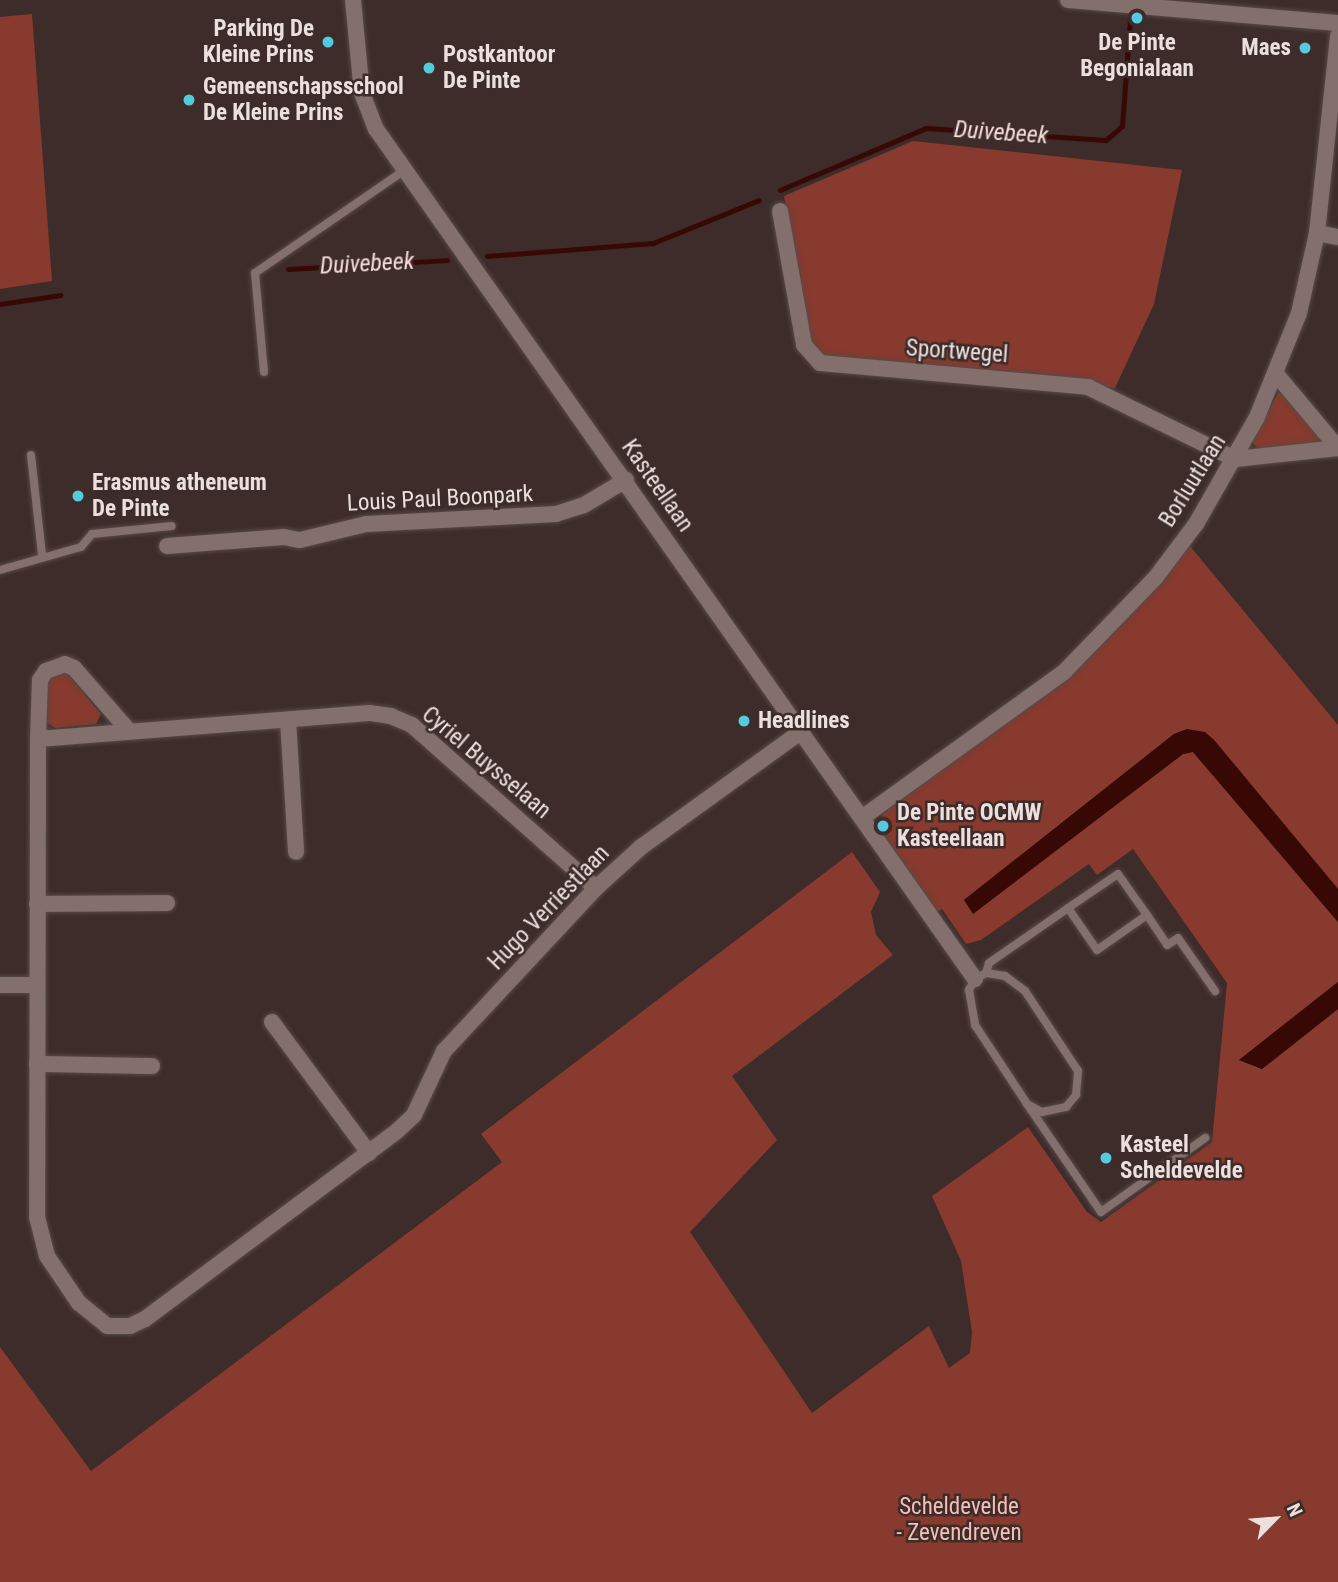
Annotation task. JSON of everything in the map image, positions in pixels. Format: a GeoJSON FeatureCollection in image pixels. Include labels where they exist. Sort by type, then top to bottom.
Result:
{"type":"FeatureCollection","features":[{"type":"Feature","properties":{"kind":"street","name":"Kasteellaan"},"geometry":{"type":"LineString","coordinates":[[353,0],[367,113],[863,817],[981,976]]}},
{"type":"Feature","properties":{"kind":"street"},"geometry":{"type":"LineString","coordinates":[[1068,0],[1249,7],[1338,23]]}},
{"type":"Feature","properties":{"kind":"street","name":"Borluutlaan"},"geometry":{"type":"LineString","coordinates":[[863,817],[1064,672],[1156,577],[1196,524],[1235,459],[1276,374],[1299,313],[1317,233],[1338,36]]}},
{"type":"Feature","properties":{"kind":"street","name":"Sportwegel"},"geometry":{"type":"LineString","coordinates":[[779,211],[804,345],[813,359],[832,365],[1088,387],[1235,459]]}},
{"type":"Feature","properties":{"kind":"street"},"geometry":{"type":"LineString","coordinates":[[1317,233],[1338,237]]}},
{"type":"Feature","properties":{"kind":"street"},"geometry":{"type":"LineString","coordinates":[[1276,374],[1338,448]]}},
{"type":"Feature","properties":{"kind":"street"},"geometry":{"type":"LineString","coordinates":[[1235,459],[1338,448]]}},
{"type":"Feature","properties":{"kind":"street","name":"Louis Paul Boonpark"},"geometry":{"type":"LineString","coordinates":[[167,546],[284,537],[300,540],[366,524],[542,516],[576,508],[626,480]]}},
{"type":"Feature","properties":{"kind":"street"},"geometry":{"type":"LineString","coordinates":[[0,985],[35,985],[40,680],[55,665],[65,664],[74,668],[129,732]]}},
{"type":"Feature","properties":{"kind":"street","name":"Cyriel Buysselaan"},"geometry":{"type":"LineString","coordinates":[[38,739],[369,713],[412,725],[596,888]]}},
{"type":"Feature","properties":{"kind":"street"},"geometry":{"type":"LineString","coordinates":[[288,720],[296,852]]}},
{"type":"Feature","properties":{"kind":"street","name":"Hugo Verriestlaan"},"geometry":{"type":"LineString","coordinates":[[35,985],[37,1217],[41,1243],[79,1303],[94,1319],[107,1325],[130,1326],[145,1319],[369,1153],[414,1115],[444,1051],[596,888],[641,848],[802,731]]}},
{"type":"Feature","properties":{"kind":"street"},"geometry":{"type":"LineString","coordinates":[[37,904],[167,903]]}},
{"type":"Feature","properties":{"kind":"street"},"geometry":{"type":"LineString","coordinates":[[272,1022],[369,1153]]}},
{"type":"Feature","properties":{"kind":"street"},"geometry":{"type":"LineString","coordinates":[[37,1064],[152,1066]]}},
{"type":"Feature","properties":{"kind":"lane"},"geometry":{"type":"LineString","coordinates":[[264,372],[256,273],[405,170]]}},
{"type":"Feature","properties":{"kind":"lane"},"geometry":{"type":"LineString","coordinates":[[31,455],[42,555]]}},
{"type":"Feature","properties":{"kind":"lane"},"geometry":{"type":"LineString","coordinates":[[0,570],[27,565],[42,555],[81,547],[92,534],[172,526]]}},
{"type":"Feature","properties":{"kind":"lane"},"geometry":{"type":"LineString","coordinates":[[1205,1138],[1101,1212],[975,1025],[968,1001],[989,963],[1118,874],[1167,946],[1178,938],[1215,991]]}},
{"type":"Feature","properties":{"kind":"lane"},"geometry":{"type":"LineString","coordinates":[[1068,908],[1097,950],[1147,915]]}},
{"type":"Feature","properties":{"kind":"lane"},"geometry":{"type":"LineString","coordinates":[[981,976],[1005,976],[1025,991],[1078,1071],[1076,1095],[1066,1107],[1042,1112],[1027,1104]]}},
{"type":"Feature","properties":{"kind":"green space"},"geometry":{"type":"Polygon","coordinates":[[[32,14],[52,281],[0,289],[0,17],[32,14]]]}},
{"type":"Feature","properties":{"kind":"green space"},"geometry":{"type":"Polygon","coordinates":[[[913,141],[1182,170],[1154,304],[1115,388],[816,355],[806,334],[784,196],[913,141]]]}},
{"type":"Feature","properties":{"kind":"green space"},"geometry":{"type":"Polygon","coordinates":[[[1278,393],[1283,393],[1320,437],[1317,445],[1258,449],[1252,442],[1278,393]]]}},
{"type":"Feature","properties":{"kind":"green space","name":"Scheldevelde - Zevendreven"},"geometry":{"type":"Polygon","coordinates":[[[1190,546],[1338,725],[1338,889],[1214,740],[1187,729],[1174,734],[964,900],[973,913],[1183,754],[1193,752],[1338,922],[1338,982],[1239,1060],[1262,1069],[1338,1009],[1338,1582],[0,1582],[0,1347],[91,1471],[502,1162],[481,1134],[852,852],[880,892],[871,912],[876,935],[893,955],[732,1076],[777,1140],[690,1232],[812,1413],[929,1326],[949,1368],[970,1353],[972,1332],[961,1261],[932,1196],[1028,1127],[1087,1212],[1101,1222],[1212,1142],[1227,983],[1133,849],[1097,875],[1089,864],[981,940],[966,944],[942,909],[937,912],[880,830],[882,814],[1076,672],[1190,546]]]}},
{"type":"Feature","properties":{"kind":"green space"},"geometry":{"type":"Polygon","coordinates":[[[66,672],[101,714],[96,724],[55,728],[46,722],[46,686],[49,676],[66,672]]]}},
{"type":"Feature","properties":{"kind":"shaded area"},"geometry":{"type":"Polygon","coordinates":[[[1187,729],[1205,732],[1214,740],[1338,889],[1338,922],[1193,752],[1183,754],[973,914],[964,900],[1174,734],[1187,729]]]}},
{"type":"Feature","properties":{"kind":"shaded area"},"geometry":{"type":"Polygon","coordinates":[[[1338,982],[1338,1009],[1262,1069],[1239,1060],[1338,982]]]}},
{"type":"Feature","properties":{"kind":"waterway","name":"Duivebeek"},"geometry":{"type":"LineString","coordinates":[[780,190],[926,128],[1106,140],[1122,126],[1130,19]]}},
{"type":"Feature","properties":{"kind":"waterway","name":"Duivebeek"},"geometry":{"type":"LineString","coordinates":[[487,256],[653,243],[759,200]]}},
{"type":"Feature","properties":{"kind":"waterway","name":"Duivebeek"},"geometry":{"type":"LineString","coordinates":[[288,269],[447,260]]}},
{"type":"Feature","properties":{"kind":"waterway","name":"Duivebeek"},"geometry":{"type":"LineString","coordinates":[[0,304],[60,295]]}},
{"type":"Feature","properties":{"kind":"place","name":"De Pinte Begonialaan"},"geometry":{"type":"Point","coordinates":[1137,18]}},
{"type":"Feature","properties":{"kind":"place","name":"Parking De Kleine Prins"},"geometry":{"type":"Point","coordinates":[328,42]}},
{"type":"Feature","properties":{"kind":"place","name":"Maes"},"geometry":{"type":"Point","coordinates":[1305,48]}},
{"type":"Feature","properties":{"kind":"place","name":"Postkantoor De Pinte"},"geometry":{"type":"Point","coordinates":[429,68]}},
{"type":"Feature","properties":{"kind":"place","name":"Gemeenschapsschool De Kleine Prins"},"geometry":{"type":"Point","coordinates":[189,100]}},
{"type":"Feature","properties":{"kind":"place","name":"Erasmus atheneum De Pinte"},"geometry":{"type":"Point","coordinates":[78,496]}},
{"type":"Feature","properties":{"kind":"place","name":"Headlines"},"geometry":{"type":"Point","coordinates":[744,721]}},
{"type":"Feature","properties":{"kind":"place","name":"De Pinte OCMW Kasteellaan"},"geometry":{"type":"Point","coordinates":[883,826]}},
{"type":"Feature","properties":{"kind":"place","name":"Kasteel Scheldevelde"},"geometry":{"type":"Point","coordinates":[1106,1158]}}]}
